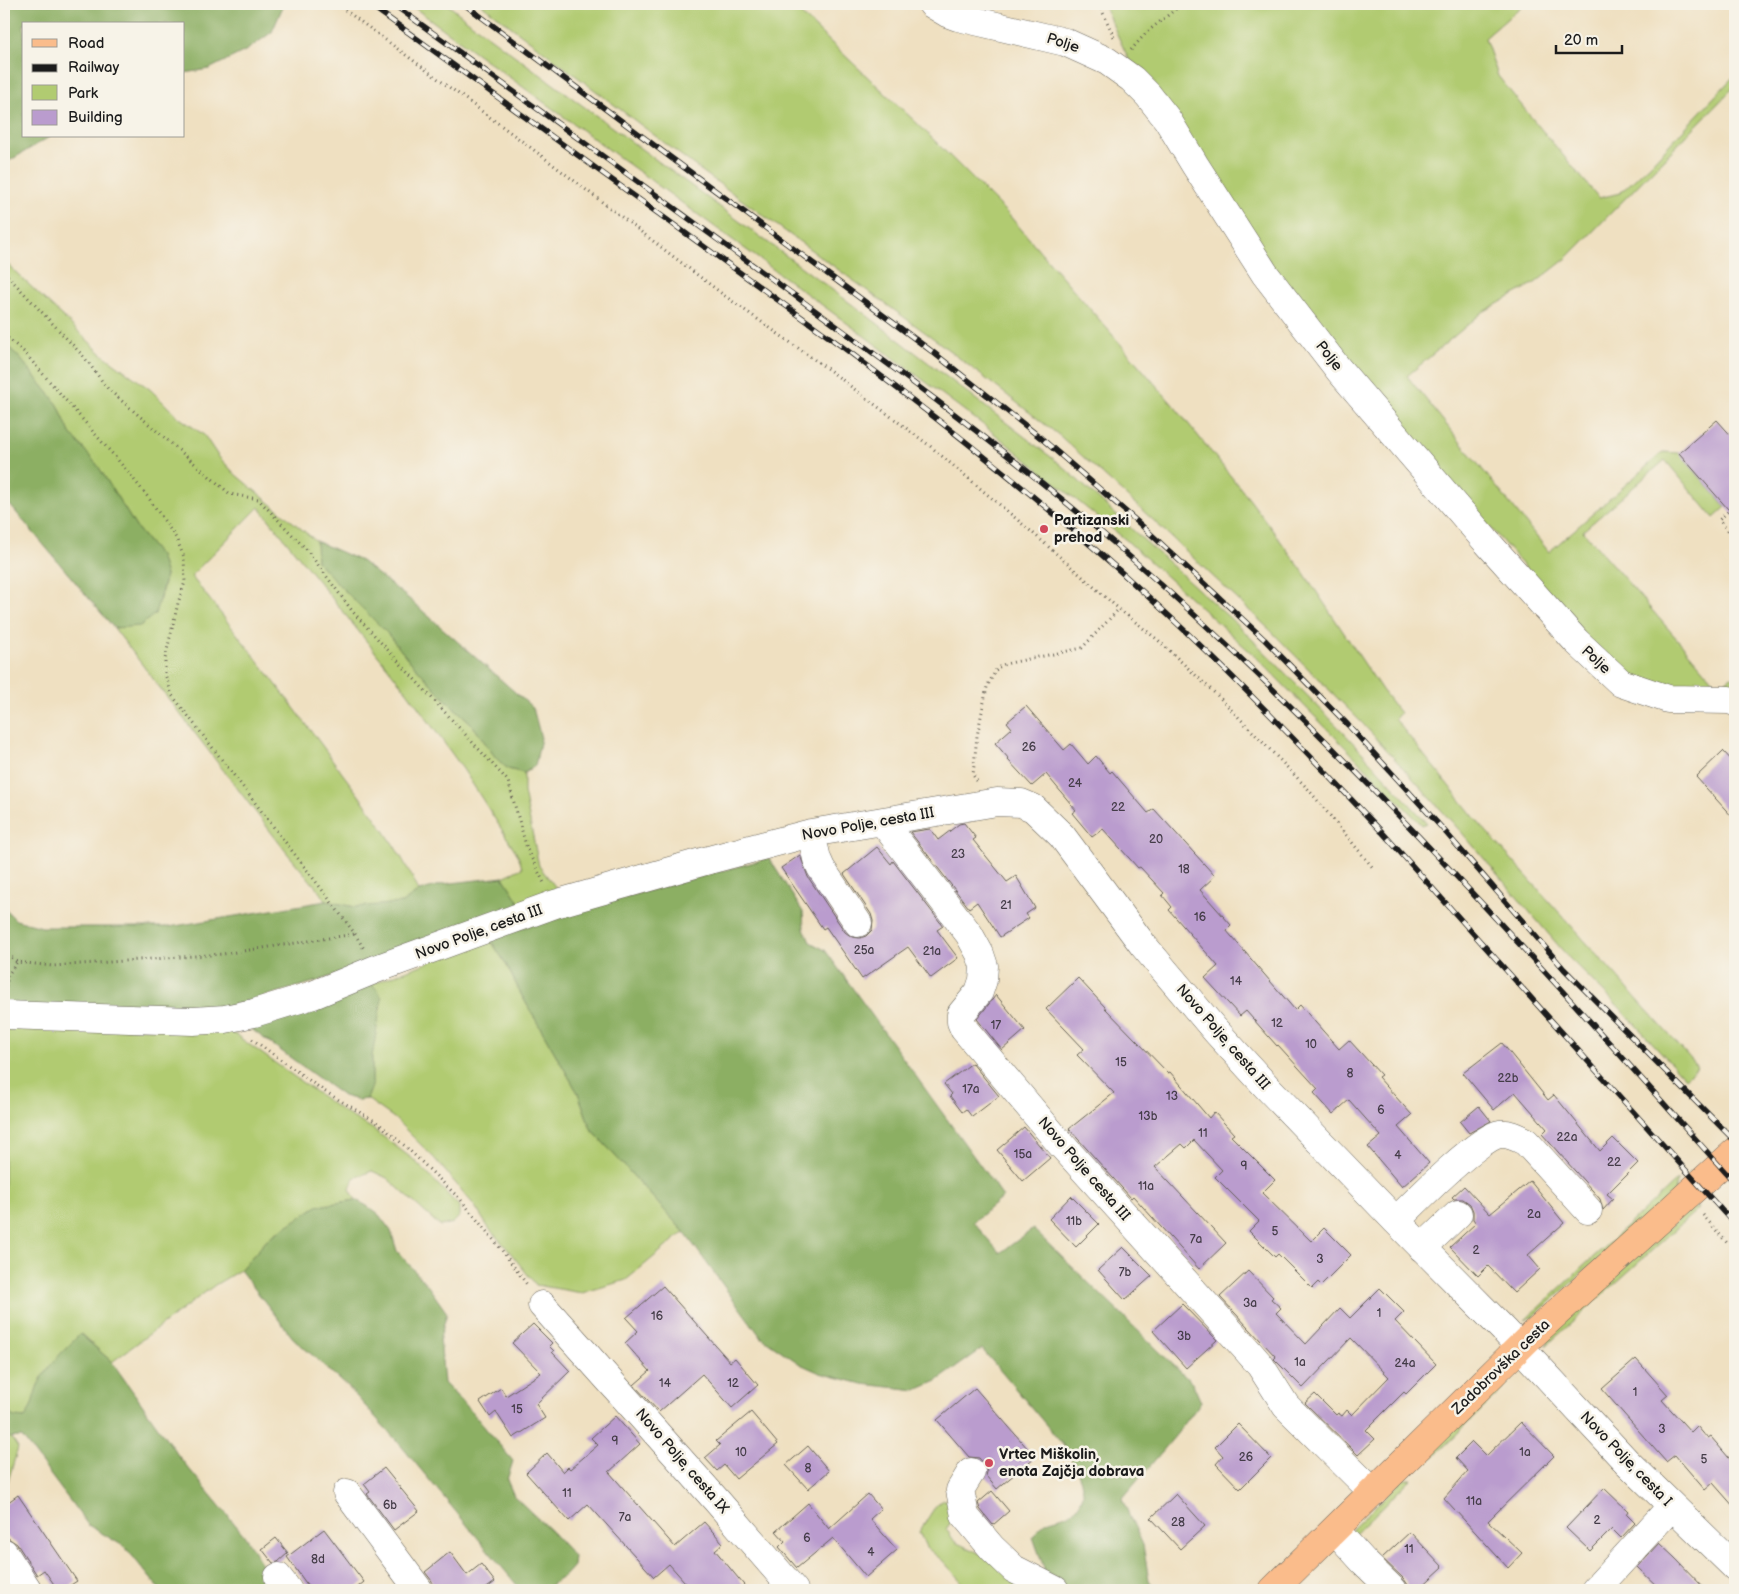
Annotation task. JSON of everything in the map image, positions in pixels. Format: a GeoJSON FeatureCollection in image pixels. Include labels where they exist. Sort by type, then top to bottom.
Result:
{"type":"FeatureCollection","features":[{"type":"Feature","properties":{"kind":"main road","name":"Zadobrovška cesta"},"geometry":{"type":"LineString","coordinates":[[1273,1590],[1520,1347],[1735,1152]]}},
{"type":"Feature","properties":{"kind":"street","name":"Polje"},"geometry":{"type":"LineString","coordinates":[[932,4],[958,17],[1065,42],[1107,61],[1132,79],[1148,95],[1167,119],[1265,274],[1339,370],[1486,541],[1576,641],[1621,683],[1668,699],[1733,699]]}},
{"type":"Feature","properties":{"kind":"street","name":"Novo Polje, cesta III"},"geometry":{"type":"LineString","coordinates":[[4,1015],[193,1021],[225,1019],[254,1013],[313,995],[376,969],[555,904],[811,832],[997,802],[1020,803],[1033,808],[1062,836],[1144,946],[1215,1030],[1271,1092],[1520,1347]]}},
{"type":"Feature","properties":{"kind":"street","name":"Novo Polje cesta III"},"geometry":{"type":"LineString","coordinates":[[882,821],[969,934],[980,954],[984,966],[983,980],[979,992],[960,1014],[960,1022],[969,1036],[1058,1141],[1260,1365],[1286,1406],[1373,1492]]}},
{"type":"Feature","properties":{"kind":"street"},"geometry":{"type":"LineString","coordinates":[[811,832],[821,868],[858,923]]}},
{"type":"Feature","properties":{"kind":"street"},"geometry":{"type":"LineString","coordinates":[[1396,1221],[1478,1144],[1499,1134],[1515,1136],[1526,1142],[1588,1210]]}},
{"type":"Feature","properties":{"kind":"street"},"geometry":{"type":"LineString","coordinates":[[1422,1248],[1458,1214]]}},
{"type":"Feature","properties":{"kind":"street","name":"Novo Polje, cesta IX"},"geometry":{"type":"LineString","coordinates":[[542,1305],[794,1590]]}},
{"type":"Feature","properties":{"kind":"street","name":"Novo Polje, cesta I"},"geometry":{"type":"LineString","coordinates":[[1520,1347],[1627,1462],[1735,1567]]}},
{"type":"Feature","properties":{"kind":"street"},"geometry":{"type":"LineString","coordinates":[[970,1472],[960,1490],[964,1516],[992,1548],[1014,1569],[1055,1590]]}},
{"type":"Feature","properties":{"kind":"street"},"geometry":{"type":"LineString","coordinates":[[347,1493],[419,1590]]}},
{"type":"Feature","properties":{"kind":"street"},"geometry":{"type":"LineString","coordinates":[[1595,1590],[1672,1506]]}},
{"type":"Feature","properties":{"kind":"street"},"geometry":{"type":"LineString","coordinates":[[1335,1530],[1393,1590]]}},
{"type":"Feature","properties":{"kind":"street"},"geometry":{"type":"LineString","coordinates":[[4,1554],[28,1590]]}},
{"type":"Feature","properties":{"kind":"path"},"geometry":{"type":"LineString","coordinates":[[337,4],[530,147],[725,296],[829,370],[922,440],[1026,527],[1119,609],[1158,640],[1220,698],[1308,789],[1374,869]]}},
{"type":"Feature","properties":{"kind":"path"},"geometry":{"type":"LineString","coordinates":[[1130,51],[1147,32],[1182,4]]}},
{"type":"Feature","properties":{"kind":"path"},"geometry":{"type":"LineString","coordinates":[[4,272],[84,357],[108,390],[165,436],[230,494],[258,500],[307,550],[353,612],[508,781],[527,849],[555,904]]}},
{"type":"Feature","properties":{"kind":"path"},"geometry":{"type":"LineString","coordinates":[[4,335],[24,352],[122,465],[148,497],[176,538],[184,557],[185,582],[173,622],[165,659],[165,674],[172,695],[355,934],[376,969]]}},
{"type":"Feature","properties":{"kind":"path"},"geometry":{"type":"LineString","coordinates":[[1735,505],[1718,520],[1735,539]]}},
{"type":"Feature","properties":{"kind":"path"},"geometry":{"type":"LineString","coordinates":[[997,802],[981,789],[973,775],[977,736],[987,687],[992,675],[997,668],[1005,664],[1082,648],[1119,609]]}},
{"type":"Feature","properties":{"kind":"path"},"geometry":{"type":"LineString","coordinates":[[4,951],[17,962],[53,966],[223,954],[355,934]]}},
{"type":"Feature","properties":{"kind":"path"},"geometry":{"type":"LineString","coordinates":[[4,995],[8,975],[17,962]]}},
{"type":"Feature","properties":{"kind":"path"},"geometry":{"type":"LineString","coordinates":[[225,1019],[324,1091],[378,1123],[406,1147],[461,1200],[501,1249],[542,1305]]}},
{"type":"Feature","properties":{"kind":"path"},"geometry":{"type":"LineString","coordinates":[[1703,1215],[1728,1244]]}},
{"type":"Feature","properties":{"kind":"green space"},"geometry":{"type":"Polygon","coordinates":[[[4,4],[284,4],[272,32],[247,50],[209,69],[185,73],[185,22],[22,22],[22,138],[48,138],[4,164],[4,4]]]}},
{"type":"Feature","properties":{"kind":"green space"},"geometry":{"type":"Polygon","coordinates":[[[409,4],[447,4],[865,314],[1060,464],[1243,630],[1345,734],[1427,823],[1422,825],[1257,658],[1126,540],[986,427],[855,329],[409,4]]]}},
{"type":"Feature","properties":{"kind":"green space"},"geometry":{"type":"Polygon","coordinates":[[[481,4],[790,4],[920,126],[1008,214],[1174,406],[1250,500],[1302,570],[1382,690],[1400,713],[1395,719],[1478,822],[1698,1067],[1685,1078],[1621,1009],[1569,958],[1463,834],[1364,725],[1270,630],[1060,436],[937,341],[699,169],[481,4]]]}},
{"type":"Feature","properties":{"kind":"green space"},"geometry":{"type":"Polygon","coordinates":[[[1103,4],[1524,4],[1485,38],[1498,76],[1599,198],[1620,193],[1650,165],[1735,75],[1735,86],[1567,258],[1535,283],[1483,312],[1407,376],[1549,552],[1663,452],[1679,453],[1726,507],[1714,518],[1665,460],[1583,531],[1719,687],[1731,677],[1733,678],[1733,685],[1730,688],[1724,692],[1644,684],[1602,656],[1311,321],[1130,62],[1103,4]]]}},
{"type":"Feature","properties":{"kind":"green space"},"geometry":{"type":"Polygon","coordinates":[[[4,261],[102,354],[151,390],[177,416],[204,435],[218,456],[236,475],[316,541],[317,561],[387,633],[447,701],[471,723],[496,758],[508,769],[524,773],[524,792],[539,866],[561,894],[522,907],[503,877],[522,868],[518,855],[463,769],[408,693],[259,507],[191,576],[287,698],[374,816],[403,860],[419,891],[402,903],[376,907],[355,907],[326,901],[114,628],[140,625],[160,599],[166,575],[160,556],[136,527],[98,466],[70,433],[58,405],[19,357],[4,343],[4,261]]]}},
{"type":"Feature","properties":{"kind":"green space"},"geometry":{"type":"Polygon","coordinates":[[[4,343],[19,357],[58,405],[70,433],[98,466],[136,527],[160,556],[166,575],[155,614],[140,626],[114,628],[4,498],[4,343]]]}},
{"type":"Feature","properties":{"kind":"green space"},"geometry":{"type":"Polygon","coordinates":[[[316,541],[361,561],[408,598],[533,708],[541,738],[535,766],[524,773],[508,769],[496,758],[471,723],[447,701],[387,633],[317,561],[316,541]]]}},
{"type":"Feature","properties":{"kind":"green space"},"geometry":{"type":"Polygon","coordinates":[[[769,858],[803,912],[804,928],[810,942],[825,950],[1003,1197],[973,1222],[1000,1253],[1033,1229],[1193,1384],[1201,1402],[1122,1499],[1143,1545],[1149,1580],[1156,1590],[1067,1590],[1044,1568],[1033,1537],[1046,1522],[1070,1513],[1080,1504],[1083,1494],[1081,1480],[1063,1445],[982,1349],[937,1381],[916,1390],[862,1384],[820,1373],[800,1364],[761,1337],[684,1232],[591,1129],[578,1093],[490,939],[562,914],[769,858]]]}},
{"type":"Feature","properties":{"kind":"green space"},"geometry":{"type":"Polygon","coordinates":[[[503,877],[522,907],[318,981],[210,1012],[4,1007],[4,908],[16,920],[42,927],[169,927],[326,901],[355,907],[402,903],[419,891],[443,884],[503,877]]]}},
{"type":"Feature","properties":{"kind":"green space"},"geometry":{"type":"Polygon","coordinates":[[[490,939],[578,1093],[591,1129],[684,1232],[626,1280],[582,1293],[536,1285],[490,1230],[474,1205],[435,1159],[394,1118],[367,1099],[372,1086],[371,984],[490,939]]]}},
{"type":"Feature","properties":{"kind":"green space"},"geometry":{"type":"Polygon","coordinates":[[[371,984],[377,989],[382,998],[372,1057],[372,1086],[367,1099],[358,1100],[343,1096],[247,1026],[371,984]]]}},
{"type":"Feature","properties":{"kind":"green space"},"geometry":{"type":"Polygon","coordinates":[[[4,1025],[229,1030],[345,1113],[373,1129],[414,1160],[459,1206],[459,1217],[453,1223],[440,1226],[387,1178],[372,1171],[354,1178],[350,1189],[356,1200],[318,1206],[270,1237],[240,1270],[215,1285],[112,1362],[81,1334],[38,1385],[31,1410],[25,1418],[14,1417],[4,1409],[4,1025]]]}},
{"type":"Feature","properties":{"kind":"green space"},"geometry":{"type":"Polygon","coordinates":[[[1677,1180],[1675,1191],[1534,1316],[1525,1320],[1677,1180]]]}},
{"type":"Feature","properties":{"kind":"green space"},"geometry":{"type":"Polygon","coordinates":[[[356,1200],[379,1215],[391,1231],[397,1251],[428,1286],[447,1313],[440,1338],[444,1383],[471,1411],[513,1461],[507,1480],[514,1496],[574,1556],[573,1566],[563,1577],[543,1590],[521,1590],[397,1441],[348,1387],[293,1338],[240,1270],[270,1237],[317,1206],[356,1200]]]}},
{"type":"Feature","properties":{"kind":"green space"},"geometry":{"type":"Polygon","coordinates":[[[1691,1208],[1699,1208],[1546,1346],[1552,1332],[1691,1208]]]}},
{"type":"Feature","properties":{"kind":"green space"},"geometry":{"type":"Polygon","coordinates":[[[80,1334],[112,1362],[180,1458],[244,1535],[278,1590],[160,1590],[125,1547],[88,1525],[22,1437],[4,1438],[4,1409],[14,1417],[25,1418],[38,1385],[46,1371],[80,1334]]]}},
{"type":"Feature","properties":{"kind":"green space"},"geometry":{"type":"Polygon","coordinates":[[[1504,1380],[1508,1384],[1425,1465],[1423,1458],[1504,1380]]]}},
{"type":"Feature","properties":{"kind":"green space"},"geometry":{"type":"Polygon","coordinates":[[[4,1427],[18,1448],[4,1494],[4,1427]]]}},
{"type":"Feature","properties":{"kind":"green space"},"geometry":{"type":"Polygon","coordinates":[[[1403,1479],[1411,1479],[1352,1537],[1352,1529],[1403,1479]]]}},
{"type":"Feature","properties":{"kind":"green space"},"geometry":{"type":"Polygon","coordinates":[[[944,1500],[951,1502],[959,1511],[946,1529],[955,1542],[1042,1582],[1044,1568],[1067,1590],[969,1590],[943,1561],[926,1547],[919,1532],[937,1504],[944,1500]]]}},
{"type":"Feature","properties":{"kind":"building"},"geometry":{"type":"Polygon","coordinates":[[[1717,420],[1735,440],[1735,517],[1679,453],[1717,420]]]}},
{"type":"Feature","properties":{"kind":"building"},"geometry":{"type":"Polygon","coordinates":[[[1026,706],[1064,750],[1071,744],[1088,764],[1096,756],[1110,773],[1112,771],[1148,813],[1154,809],[1215,876],[1200,890],[1231,925],[1226,930],[1295,1010],[1300,1005],[1339,1049],[1349,1040],[1381,1075],[1378,1077],[1412,1115],[1398,1127],[1429,1163],[1402,1187],[1368,1147],[1381,1136],[1349,1100],[1333,1114],[1314,1093],[1318,1089],[1246,1011],[1240,1016],[1205,978],[1218,966],[1169,910],[1172,907],[1162,895],[1164,893],[1140,867],[1138,868],[1103,829],[1092,837],[1072,813],[1076,810],[1046,774],[1032,786],[1008,760],[995,743],[1012,728],[1007,722],[1026,706]]]}},
{"type":"Feature","properties":{"kind":"building"},"geometry":{"type":"Polygon","coordinates":[[[1723,751],[1735,764],[1735,820],[1696,777],[1723,751]]]}},
{"type":"Feature","properties":{"kind":"building"},"geometry":{"type":"Polygon","coordinates":[[[964,823],[976,838],[973,840],[1007,882],[1016,876],[1035,908],[1026,914],[1029,918],[1000,937],[977,902],[969,908],[910,832],[930,829],[938,840],[959,824],[964,823]]]}},
{"type":"Feature","properties":{"kind":"building"},"geometry":{"type":"Polygon","coordinates":[[[877,847],[891,864],[893,861],[943,926],[937,930],[958,958],[931,978],[908,947],[862,979],[826,927],[823,929],[781,868],[800,855],[808,877],[845,932],[852,937],[860,938],[866,936],[872,930],[873,921],[871,914],[844,874],[877,847]]]}},
{"type":"Feature","properties":{"kind":"building"},"geometry":{"type":"Polygon","coordinates":[[[1078,978],[1168,1073],[1170,1072],[1209,1118],[1214,1112],[1234,1134],[1231,1136],[1275,1180],[1262,1193],[1311,1241],[1324,1228],[1351,1255],[1321,1285],[1318,1282],[1312,1288],[1278,1254],[1275,1257],[1249,1231],[1259,1221],[1215,1177],[1222,1170],[1194,1140],[1186,1148],[1182,1144],[1155,1167],[1226,1243],[1199,1269],[1133,1196],[1131,1198],[1069,1129],[1114,1093],[1077,1055],[1084,1049],[1046,1009],[1078,978]]]}},
{"type":"Feature","properties":{"kind":"building"},"geometry":{"type":"Polygon","coordinates":[[[996,995],[1025,1030],[1002,1050],[977,1019],[996,995]]]}},
{"type":"Feature","properties":{"kind":"building"},"geometry":{"type":"Polygon","coordinates":[[[1502,1043],[1548,1100],[1554,1095],[1600,1151],[1613,1138],[1638,1163],[1607,1194],[1613,1199],[1603,1210],[1600,1199],[1542,1134],[1547,1129],[1515,1092],[1494,1110],[1463,1073],[1502,1043]]]}},
{"type":"Feature","properties":{"kind":"building"},"geometry":{"type":"Polygon","coordinates":[[[972,1063],[999,1096],[972,1117],[966,1109],[962,1112],[944,1084],[972,1063]]]}},
{"type":"Feature","properties":{"kind":"building"},"geometry":{"type":"Polygon","coordinates":[[[1479,1106],[1491,1121],[1469,1133],[1460,1122],[1479,1106]]]}},
{"type":"Feature","properties":{"kind":"building"},"geometry":{"type":"Polygon","coordinates":[[[1024,1127],[1050,1158],[1023,1181],[997,1150],[1024,1127]]]}},
{"type":"Feature","properties":{"kind":"building"},"geometry":{"type":"Polygon","coordinates":[[[1530,1181],[1564,1223],[1528,1255],[1540,1269],[1514,1293],[1488,1266],[1478,1276],[1450,1247],[1476,1223],[1473,1219],[1473,1211],[1470,1204],[1463,1199],[1454,1199],[1452,1197],[1464,1186],[1490,1214],[1530,1181]]]}},
{"type":"Feature","properties":{"kind":"building"},"geometry":{"type":"Polygon","coordinates":[[[1071,1196],[1099,1224],[1076,1247],[1049,1219],[1071,1196]]]}},
{"type":"Feature","properties":{"kind":"building"},"geometry":{"type":"Polygon","coordinates":[[[1123,1247],[1152,1276],[1125,1300],[1098,1270],[1123,1247]]]}},
{"type":"Feature","properties":{"kind":"building"},"geometry":{"type":"Polygon","coordinates":[[[1248,1271],[1281,1308],[1276,1313],[1306,1344],[1340,1308],[1350,1318],[1380,1288],[1404,1312],[1395,1321],[1436,1364],[1406,1394],[1404,1392],[1366,1430],[1375,1439],[1358,1455],[1305,1403],[1315,1394],[1336,1415],[1338,1413],[1342,1416],[1347,1410],[1352,1415],[1389,1377],[1351,1338],[1303,1388],[1274,1359],[1276,1357],[1220,1297],[1248,1271]]]}},
{"type":"Feature","properties":{"kind":"building"},"geometry":{"type":"Polygon","coordinates":[[[663,1286],[730,1362],[735,1358],[758,1385],[732,1408],[702,1374],[659,1412],[634,1385],[650,1371],[625,1343],[638,1331],[626,1318],[663,1286]]]}},
{"type":"Feature","properties":{"kind":"building"},"geometry":{"type":"Polygon","coordinates":[[[1182,1304],[1217,1340],[1186,1368],[1153,1331],[1182,1304]]]}},
{"type":"Feature","properties":{"kind":"building"},"geometry":{"type":"Polygon","coordinates":[[[533,1324],[552,1343],[549,1346],[554,1351],[552,1352],[570,1371],[536,1404],[545,1418],[513,1438],[496,1412],[490,1417],[480,1402],[501,1388],[506,1396],[541,1373],[512,1343],[533,1324]]]}},
{"type":"Feature","properties":{"kind":"building"},"geometry":{"type":"Polygon","coordinates":[[[1636,1359],[1668,1395],[1662,1400],[1691,1432],[1697,1426],[1708,1439],[1711,1437],[1735,1465],[1735,1508],[1713,1483],[1705,1490],[1675,1455],[1666,1462],[1602,1389],[1636,1359]]]}},
{"type":"Feature","properties":{"kind":"building"},"geometry":{"type":"Polygon","coordinates":[[[975,1388],[1035,1457],[997,1489],[986,1476],[987,1472],[984,1464],[979,1458],[969,1457],[937,1420],[975,1388]]]}},
{"type":"Feature","properties":{"kind":"building"},"geometry":{"type":"Polygon","coordinates":[[[751,1412],[778,1444],[736,1479],[724,1465],[717,1471],[705,1458],[720,1445],[716,1441],[751,1412]]]}},
{"type":"Feature","properties":{"kind":"building"},"geometry":{"type":"Polygon","coordinates":[[[615,1416],[640,1444],[609,1472],[675,1547],[704,1522],[723,1543],[715,1550],[748,1590],[692,1590],[669,1564],[654,1577],[588,1504],[569,1521],[526,1473],[547,1453],[563,1472],[568,1467],[570,1469],[598,1445],[591,1438],[615,1416]]]}},
{"type":"Feature","properties":{"kind":"building"},"geometry":{"type":"Polygon","coordinates":[[[1521,1422],[1554,1456],[1488,1521],[1522,1553],[1508,1568],[1444,1498],[1468,1471],[1456,1458],[1472,1442],[1486,1456],[1521,1422]]]}},
{"type":"Feature","properties":{"kind":"building"},"geometry":{"type":"Polygon","coordinates":[[[1238,1424],[1271,1458],[1240,1489],[1216,1464],[1223,1456],[1215,1447],[1238,1424]]]}},
{"type":"Feature","properties":{"kind":"building"},"geometry":{"type":"Polygon","coordinates":[[[808,1446],[829,1471],[808,1489],[786,1465],[808,1446]]]}},
{"type":"Feature","properties":{"kind":"building"},"geometry":{"type":"Polygon","coordinates":[[[384,1468],[419,1511],[394,1530],[367,1494],[370,1492],[364,1484],[384,1468]]]}},
{"type":"Feature","properties":{"kind":"building"},"geometry":{"type":"Polygon","coordinates":[[[1604,1488],[1628,1511],[1626,1514],[1635,1523],[1621,1538],[1612,1529],[1590,1551],[1566,1528],[1604,1488]]]}},
{"type":"Feature","properties":{"kind":"building"},"geometry":{"type":"Polygon","coordinates":[[[992,1491],[1009,1511],[993,1525],[980,1509],[978,1503],[992,1491]]]}},
{"type":"Feature","properties":{"kind":"building"},"geometry":{"type":"Polygon","coordinates":[[[868,1494],[881,1509],[870,1519],[897,1550],[866,1577],[833,1538],[797,1568],[779,1547],[785,1541],[776,1531],[808,1503],[829,1529],[868,1494]]]}},
{"type":"Feature","properties":{"kind":"building"},"geometry":{"type":"Polygon","coordinates":[[[1176,1494],[1205,1526],[1180,1549],[1151,1518],[1176,1494]]]}},
{"type":"Feature","properties":{"kind":"building"},"geometry":{"type":"Polygon","coordinates":[[[18,1495],[77,1581],[63,1590],[58,1590],[44,1570],[37,1575],[17,1544],[4,1533],[4,1505],[18,1495]]]}},
{"type":"Feature","properties":{"kind":"building"},"geometry":{"type":"Polygon","coordinates":[[[324,1529],[364,1582],[354,1590],[311,1590],[287,1557],[324,1529]]]}},
{"type":"Feature","properties":{"kind":"building"},"geometry":{"type":"Polygon","coordinates":[[[1410,1532],[1443,1567],[1418,1590],[1408,1590],[1408,1585],[1404,1579],[1382,1558],[1410,1532]]]}},
{"type":"Feature","properties":{"kind":"building"},"geometry":{"type":"Polygon","coordinates":[[[276,1538],[288,1553],[278,1562],[273,1563],[262,1549],[276,1538]]]}},
{"type":"Feature","properties":{"kind":"building"},"geometry":{"type":"Polygon","coordinates":[[[1659,1543],[1706,1590],[1661,1590],[1637,1567],[1659,1543]]]}},
{"type":"Feature","properties":{"kind":"building"},"geometry":{"type":"Polygon","coordinates":[[[450,1552],[467,1575],[481,1564],[495,1582],[484,1590],[434,1590],[432,1581],[425,1572],[450,1552]]]}},
{"type":"Feature","properties":{"kind":"railway"},"geometry":{"type":"LineString","coordinates":[[369,4],[840,345],[994,464],[1106,558],[1234,679],[1353,801],[1735,1225]]}},
{"type":"Feature","properties":{"kind":"railway"},"geometry":{"type":"LineString","coordinates":[[393,4],[889,365],[981,434],[1114,543],[1197,617],[1278,694],[1435,853],[1735,1183]]}},
{"type":"Feature","properties":{"kind":"railway"},"geometry":{"type":"LineString","coordinates":[[464,4],[934,353],[1041,438],[1140,524],[1265,640],[1348,725],[1441,827],[1564,969],[1735,1141]]}},
{"type":"Feature","properties":{"kind":"place","name":"Partizanski prehod"},"geometry":{"type":"Point","coordinates":[1044,529]}},
{"type":"Feature","properties":{"kind":"place","name":"Vrtec Miškolin, enota Zajčja dobrava"},"geometry":{"type":"Point","coordinates":[989,1463]}}]}
